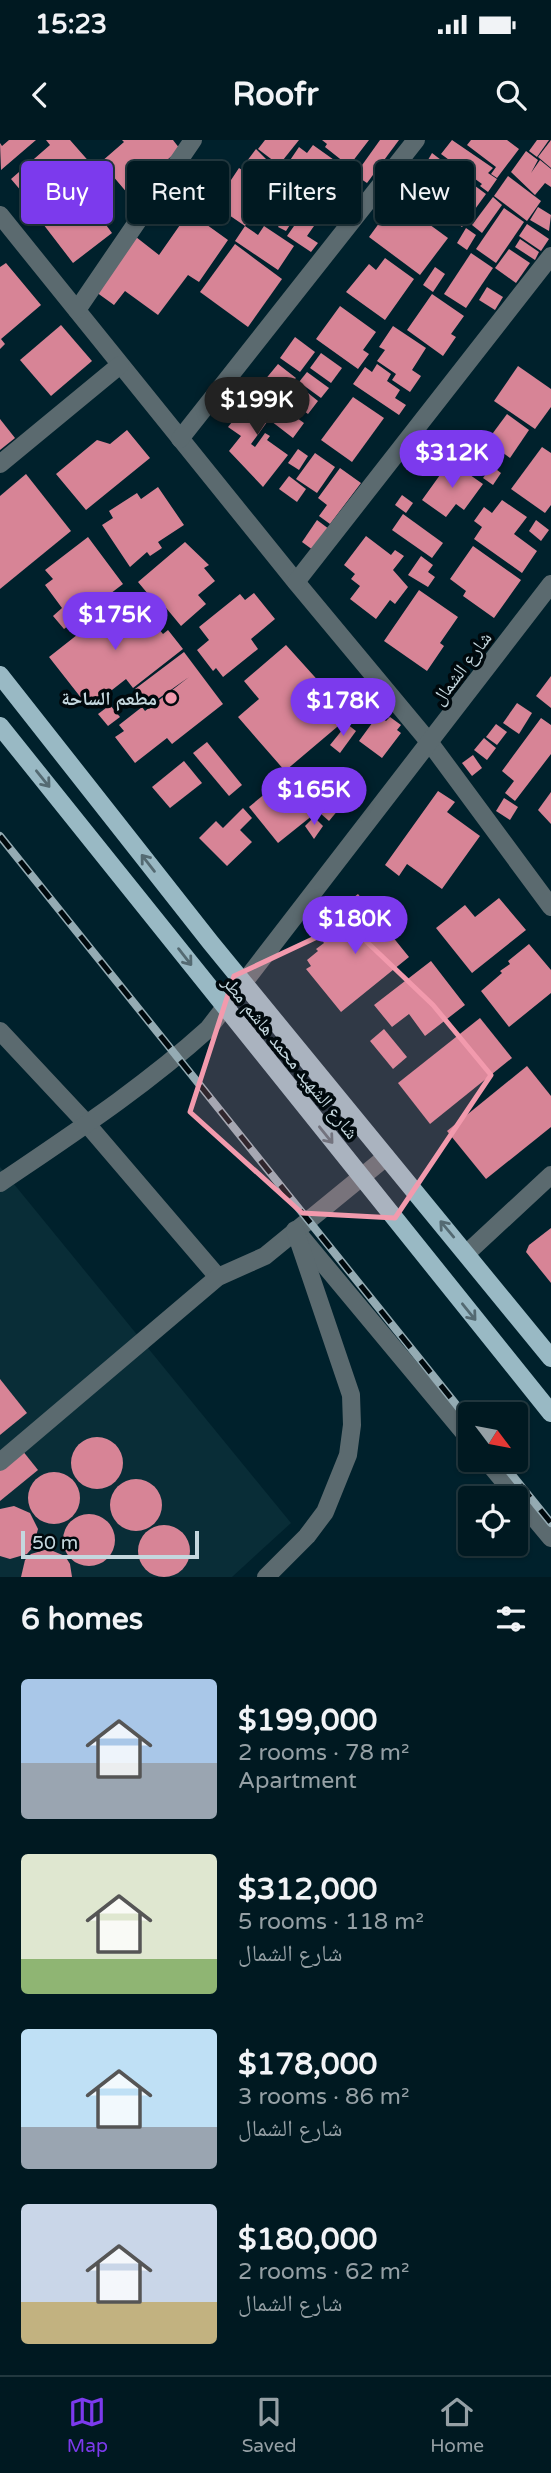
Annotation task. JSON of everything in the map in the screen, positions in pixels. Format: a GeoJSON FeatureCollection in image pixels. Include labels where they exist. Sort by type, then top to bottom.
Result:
{"type":"FeatureCollection","features":[{"type":"Feature","properties":{"kind":"main road","name":"شارع الشهيد محمد هاشم مطر"},"geometry":{"type":"LineString","coordinates":[[0,675],[243,982],[551,1358]]}},
{"type":"Feature","properties":{"kind":"main road","name":"شارع الشهيد محمد هاشم مطر"},"geometry":{"type":"LineString","coordinates":[[0,726],[225,1010],[551,1413]]}},
{"type":"Feature","properties":{"kind":"street"},"geometry":{"type":"LineString","coordinates":[[77,310],[193,140]]}},
{"type":"Feature","properties":{"kind":"street"},"geometry":{"type":"LineString","coordinates":[[180,439],[416,140]]}},
{"type":"Feature","properties":{"kind":"street"},"geometry":{"type":"LineString","coordinates":[[0,215],[296,582],[430,743],[550,902]]}},
{"type":"Feature","properties":{"kind":"street"},"geometry":{"type":"LineString","coordinates":[[296,582],[551,256]]}},
{"type":"Feature","properties":{"kind":"street"},"geometry":{"type":"LineString","coordinates":[[0,464],[120,365]]}},
{"type":"Feature","properties":{"kind":"street","name":"شارع الشمال"},"geometry":{"type":"LineString","coordinates":[[0,1183],[87,1124],[176,1058],[225,1010],[243,982],[551,584]]}},
{"type":"Feature","properties":{"kind":"street"},"geometry":{"type":"LineString","coordinates":[[0,1031],[87,1124],[218,1277]]}},
{"type":"Feature","properties":{"kind":"street"},"geometry":{"type":"LineString","coordinates":[[0,1462],[218,1277],[265,1256],[386,1157]]}},
{"type":"Feature","properties":{"kind":"street"},"geometry":{"type":"LineString","coordinates":[[467,1253],[551,1175]]}},
{"type":"Feature","properties":{"kind":"street"},"geometry":{"type":"LineString","coordinates":[[295,1230],[458,1425]]}},
{"type":"Feature","properties":{"kind":"street"},"geometry":{"type":"LineString","coordinates":[[266,1577],[307,1536],[325,1512],[348,1455],[352,1425],[351,1395],[295,1230]]}},
{"type":"Feature","properties":{"kind":"street"},"geometry":{"type":"LineString","coordinates":[[496,1472],[551,1538]]}},
{"type":"Feature","properties":{"kind":"highlighted area"},"geometry":{"type":"Polygon","coordinates":[[[347,923],[433,1005],[491,1075],[395,1218],[302,1213],[190,1112],[234,976],[347,923]]]}},
{"type":"Feature","properties":{"kind":"shaded area"},"geometry":{"type":"Polygon","coordinates":[[[0,1167],[291,1523],[232,1577],[0,1577],[0,1167]]]}},
{"type":"Feature","properties":{"kind":"building"},"geometry":{"type":"Polygon","coordinates":[[[9,140],[36,140],[1,170],[0,143],[2,146],[9,140]]]}},
{"type":"Feature","properties":{"kind":"building"},"geometry":{"type":"Polygon","coordinates":[[[46,140],[70,140],[88,161],[32,161],[50,145],[46,140]]]}},
{"type":"Feature","properties":{"kind":"building"},"geometry":{"type":"Polygon","coordinates":[[[122,140],[173,140],[180,149],[166,161],[127,161],[127,193],[113,176],[113,161],[102,161],[124,142],[122,140]]]}},
{"type":"Feature","properties":{"kind":"building"},"geometry":{"type":"Polygon","coordinates":[[[265,140],[299,140],[282,161],[274,161],[258,149],[265,140]]]}},
{"type":"Feature","properties":{"kind":"building"},"geometry":{"type":"Polygon","coordinates":[[[322,140],[369,140],[353,161],[343,161],[325,147],[327,144],[322,140]]]}},
{"type":"Feature","properties":{"kind":"building"},"geometry":{"type":"Polygon","coordinates":[[[380,140],[399,140],[383,161],[375,161],[375,172],[367,183],[361,179],[361,167],[380,140]]]}},
{"type":"Feature","properties":{"kind":"building"},"geometry":{"type":"Polygon","coordinates":[[[452,140],[493,168],[488,173],[497,179],[488,192],[474,178],[474,161],[451,161],[441,154],[452,140]]]}},
{"type":"Feature","properties":{"kind":"building"},"geometry":{"type":"Polygon","coordinates":[[[471,140],[507,140],[519,149],[497,178],[491,174],[496,167],[467,145],[471,140]]]}},
{"type":"Feature","properties":{"kind":"building"},"geometry":{"type":"Polygon","coordinates":[[[537,140],[549,140],[537,157],[529,151],[537,140]]]}},
{"type":"Feature","properties":{"kind":"building"},"geometry":{"type":"Polygon","coordinates":[[[551,140],[551,168],[538,157],[551,140]]]}},
{"type":"Feature","properties":{"kind":"building"},"geometry":{"type":"Polygon","coordinates":[[[313,145],[336,161],[290,161],[299,147],[307,153],[313,145]]]}},
{"type":"Feature","properties":{"kind":"building"},"geometry":{"type":"Polygon","coordinates":[[[256,149],[268,161],[247,161],[256,149]]]}},
{"type":"Feature","properties":{"kind":"building"},"geometry":{"type":"Polygon","coordinates":[[[526,151],[538,160],[531,173],[540,160],[551,169],[551,187],[545,183],[535,195],[511,172],[526,151]]]}},
{"type":"Feature","properties":{"kind":"building"},"geometry":{"type":"Polygon","coordinates":[[[432,153],[442,161],[429,161],[432,153]]]}},
{"type":"Feature","properties":{"kind":"building"},"geometry":{"type":"Polygon","coordinates":[[[239,168],[243,171],[245,226],[229,215],[229,183],[239,168]]]}},
{"type":"Feature","properties":{"kind":"building"},"geometry":{"type":"Polygon","coordinates":[[[21,170],[21,191],[11,179],[21,170]]]}},
{"type":"Feature","properties":{"kind":"building"},"geometry":{"type":"Polygon","coordinates":[[[508,176],[541,201],[527,221],[494,196],[508,176]]]}},
{"type":"Feature","properties":{"kind":"building"},"geometry":{"type":"Polygon","coordinates":[[[474,185],[486,194],[474,210],[474,185]]]}},
{"type":"Feature","properties":{"kind":"building"},"geometry":{"type":"Polygon","coordinates":[[[493,197],[502,205],[482,233],[472,225],[493,197]]]}},
{"type":"Feature","properties":{"kind":"building"},"geometry":{"type":"Polygon","coordinates":[[[538,207],[551,215],[549,231],[530,220],[538,207]]]}},
{"type":"Feature","properties":{"kind":"building"},"geometry":{"type":"Polygon","coordinates":[[[504,208],[524,222],[496,263],[476,249],[504,208]]]}},
{"type":"Feature","properties":{"kind":"building"},"geometry":{"type":"Polygon","coordinates":[[[43,224],[105,224],[112,233],[73,263],[43,224]]]}},
{"type":"Feature","properties":{"kind":"building"},"geometry":{"type":"Polygon","coordinates":[[[181,224],[206,224],[228,240],[199,282],[188,275],[158,315],[125,291],[114,305],[96,292],[136,237],[159,255],[181,224]]]}},
{"type":"Feature","properties":{"kind":"building"},"geometry":{"type":"Polygon","coordinates":[[[280,224],[291,224],[286,231],[278,227],[280,224]]]}},
{"type":"Feature","properties":{"kind":"building"},"geometry":{"type":"Polygon","coordinates":[[[295,224],[311,224],[314,226],[307,236],[318,243],[311,252],[287,236],[295,224]]]}},
{"type":"Feature","properties":{"kind":"building"},"geometry":{"type":"Polygon","coordinates":[[[378,224],[429,224],[448,238],[420,275],[369,237],[378,224]]]}},
{"type":"Feature","properties":{"kind":"building"},"geometry":{"type":"Polygon","coordinates":[[[527,224],[549,239],[541,251],[519,236],[527,224]]]}},
{"type":"Feature","properties":{"kind":"building"},"geometry":{"type":"Polygon","coordinates":[[[245,226],[258,235],[264,226],[294,246],[278,270],[235,241],[245,226]]]}},
{"type":"Feature","properties":{"kind":"building"},"geometry":{"type":"Polygon","coordinates":[[[466,228],[476,235],[467,250],[457,243],[466,228]]]}},
{"type":"Feature","properties":{"kind":"building"},"geometry":{"type":"Polygon","coordinates":[[[520,239],[539,252],[535,260],[515,247],[520,239]]]}},
{"type":"Feature","properties":{"kind":"building"},"geometry":{"type":"Polygon","coordinates":[[[235,244],[282,279],[248,327],[200,292],[235,244]]]}},
{"type":"Feature","properties":{"kind":"building"},"geometry":{"type":"Polygon","coordinates":[[[509,249],[530,263],[516,283],[495,268],[509,249]]]}},
{"type":"Feature","properties":{"kind":"building"},"geometry":{"type":"Polygon","coordinates":[[[471,253],[493,268],[466,308],[444,294],[471,253]]]}},
{"type":"Feature","properties":{"kind":"building"},"geometry":{"type":"Polygon","coordinates":[[[385,258],[414,279],[385,320],[346,292],[369,264],[376,270],[385,258]]]}},
{"type":"Feature","properties":{"kind":"building"},"geometry":{"type":"Polygon","coordinates":[[[6,263],[41,305],[1,339],[5,344],[0,349],[0,267],[6,263]]]}},
{"type":"Feature","properties":{"kind":"building"},"geometry":{"type":"Polygon","coordinates":[[[435,267],[445,274],[433,292],[423,285],[435,267]]]}},
{"type":"Feature","properties":{"kind":"building"},"geometry":{"type":"Polygon","coordinates":[[[487,287],[503,297],[495,310],[479,300],[487,287]]]}},
{"type":"Feature","properties":{"kind":"building"},"geometry":{"type":"Polygon","coordinates":[[[432,294],[464,316],[451,334],[456,337],[443,356],[407,330],[432,294]]]}},
{"type":"Feature","properties":{"kind":"building"},"geometry":{"type":"Polygon","coordinates":[[[340,306],[376,332],[363,350],[369,354],[358,369],[316,339],[340,306]]]}},
{"type":"Feature","properties":{"kind":"building"},"geometry":{"type":"Polygon","coordinates":[[[61,325],[92,361],[51,396],[20,360],[61,325]]]}},
{"type":"Feature","properties":{"kind":"building"},"geometry":{"type":"Polygon","coordinates":[[[393,326],[426,348],[412,370],[421,376],[410,392],[392,380],[396,374],[377,361],[385,350],[379,347],[393,326]]]}},
{"type":"Feature","properties":{"kind":"building"},"geometry":{"type":"Polygon","coordinates":[[[295,337],[315,352],[300,372],[280,358],[295,337]]]}},
{"type":"Feature","properties":{"kind":"building"},"geometry":{"type":"Polygon","coordinates":[[[321,353],[342,368],[331,383],[310,368],[321,353]]]}},
{"type":"Feature","properties":{"kind":"building"},"geometry":{"type":"Polygon","coordinates":[[[278,364],[296,378],[293,381],[318,401],[308,414],[264,381],[278,364]]]}},
{"type":"Feature","properties":{"kind":"building"},"geometry":{"type":"Polygon","coordinates":[[[377,364],[391,374],[387,381],[400,390],[395,398],[406,405],[399,415],[353,384],[365,367],[372,372],[377,364]]]}},
{"type":"Feature","properties":{"kind":"building"},"geometry":{"type":"Polygon","coordinates":[[[518,366],[551,389],[551,407],[535,429],[494,401],[518,366]]]}},
{"type":"Feature","properties":{"kind":"building"},"geometry":{"type":"Polygon","coordinates":[[[307,372],[329,388],[321,398],[299,382],[307,372]]]}},
{"type":"Feature","properties":{"kind":"building"},"geometry":{"type":"Polygon","coordinates":[[[262,385],[283,400],[251,444],[255,447],[265,433],[270,436],[267,440],[288,455],[263,487],[229,451],[241,436],[228,427],[262,385]]]}},
{"type":"Feature","properties":{"kind":"building"},"geometry":{"type":"Polygon","coordinates":[[[353,397],[384,418],[352,462],[321,440],[353,397]]]}},
{"type":"Feature","properties":{"kind":"building"},"geometry":{"type":"Polygon","coordinates":[[[286,401],[294,407],[290,413],[304,423],[293,438],[271,421],[286,401]]]}},
{"type":"Feature","properties":{"kind":"building"},"geometry":{"type":"Polygon","coordinates":[[[507,414],[529,430],[510,458],[487,441],[507,414]]]}},
{"type":"Feature","properties":{"kind":"building"},"geometry":{"type":"Polygon","coordinates":[[[0,419],[15,438],[0,450],[0,419]]]}},
{"type":"Feature","properties":{"kind":"building"},"geometry":{"type":"Polygon","coordinates":[[[127,430],[150,458],[86,510],[56,474],[97,440],[110,444],[127,430]]]}},
{"type":"Feature","properties":{"kind":"building"},"geometry":{"type":"Polygon","coordinates":[[[542,447],[551,453],[551,505],[545,513],[511,489],[542,447]]]}},
{"type":"Feature","properties":{"kind":"building"},"geometry":{"type":"Polygon","coordinates":[[[298,449],[308,456],[299,470],[288,463],[298,449]]]}},
{"type":"Feature","properties":{"kind":"building"},"geometry":{"type":"Polygon","coordinates":[[[315,453],[335,467],[317,493],[296,479],[315,453]]]}},
{"type":"Feature","properties":{"kind":"building"},"geometry":{"type":"Polygon","coordinates":[[[450,461],[483,484],[464,510],[456,504],[446,517],[422,500],[450,461]]]}},
{"type":"Feature","properties":{"kind":"building"},"geometry":{"type":"Polygon","coordinates":[[[492,466],[501,473],[493,485],[483,478],[492,466]]]}},
{"type":"Feature","properties":{"kind":"building"},"geometry":{"type":"Polygon","coordinates":[[[340,468],[361,483],[330,524],[319,516],[327,505],[318,498],[340,468]]]}},
{"type":"Feature","properties":{"kind":"building"},"geometry":{"type":"Polygon","coordinates":[[[26,474],[71,531],[0,589],[0,496],[26,474]]]}},
{"type":"Feature","properties":{"kind":"building"},"geometry":{"type":"Polygon","coordinates":[[[289,476],[306,489],[297,502],[279,489],[289,476]]]}},
{"type":"Feature","properties":{"kind":"building"},"geometry":{"type":"Polygon","coordinates":[[[158,487],[184,525],[158,542],[162,548],[150,556],[147,552],[130,567],[102,525],[113,518],[109,511],[137,493],[141,499],[158,487]]]}},
{"type":"Feature","properties":{"kind":"building"},"geometry":{"type":"Polygon","coordinates":[[[402,495],[413,503],[406,513],[395,505],[402,495]]]}},
{"type":"Feature","properties":{"kind":"building"},"geometry":{"type":"Polygon","coordinates":[[[502,500],[527,517],[514,534],[537,551],[522,573],[474,539],[482,527],[474,521],[484,507],[492,513],[502,500]]]}},
{"type":"Feature","properties":{"kind":"building"},"geometry":{"type":"Polygon","coordinates":[[[403,514],[443,543],[432,558],[392,530],[403,514]]]}},
{"type":"Feature","properties":{"kind":"building"},"geometry":{"type":"Polygon","coordinates":[[[317,520],[329,529],[313,550],[302,542],[317,520]]]}},
{"type":"Feature","properties":{"kind":"building"},"geometry":{"type":"Polygon","coordinates":[[[536,520],[549,530],[541,541],[529,531],[536,520]]]}},
{"type":"Feature","properties":{"kind":"building"},"geometry":{"type":"Polygon","coordinates":[[[366,536],[391,555],[395,550],[404,556],[393,570],[408,587],[395,604],[390,600],[376,619],[350,599],[360,586],[351,579],[355,574],[344,565],[366,536]]]}},
{"type":"Feature","properties":{"kind":"building"},"geometry":{"type":"Polygon","coordinates":[[[88,537],[123,584],[64,629],[53,616],[62,608],[45,585],[53,579],[45,570],[88,537]]]}},
{"type":"Feature","properties":{"kind":"building"},"geometry":{"type":"Polygon","coordinates":[[[185,542],[209,565],[204,568],[215,581],[198,595],[206,604],[181,626],[162,603],[158,606],[138,582],[185,542]]]}},
{"type":"Feature","properties":{"kind":"building"},"geometry":{"type":"Polygon","coordinates":[[[473,546],[521,580],[494,618],[463,596],[466,591],[450,579],[473,546]]]}},
{"type":"Feature","properties":{"kind":"building"},"geometry":{"type":"Polygon","coordinates":[[[421,556],[433,565],[428,572],[435,577],[428,587],[408,575],[421,556]]]}},
{"type":"Feature","properties":{"kind":"building"},"geometry":{"type":"Polygon","coordinates":[[[419,590],[458,617],[440,643],[444,646],[427,671],[384,641],[419,590]]]}},
{"type":"Feature","properties":{"kind":"building"},"geometry":{"type":"Polygon","coordinates":[[[254,593],[275,619],[251,639],[258,649],[223,677],[216,668],[213,671],[197,650],[209,640],[199,627],[240,594],[245,600],[254,593]]]}},
{"type":"Feature","properties":{"kind":"building"},"geometry":{"type":"Polygon","coordinates":[[[129,594],[163,634],[168,630],[183,649],[133,688],[126,679],[89,708],[49,657],[129,594]]]}},
{"type":"Feature","properties":{"kind":"building"},"geometry":{"type":"Polygon","coordinates":[[[286,645],[350,716],[285,771],[238,717],[259,699],[244,681],[286,645]]]}},
{"type":"Feature","properties":{"kind":"building"},"geometry":{"type":"Polygon","coordinates":[[[184,652],[223,704],[172,744],[167,738],[135,763],[115,737],[124,731],[119,725],[142,707],[145,711],[189,677],[148,706],[135,689],[184,652]]]}},
{"type":"Feature","properties":{"kind":"building"},"geometry":{"type":"Polygon","coordinates":[[[551,676],[551,708],[536,696],[551,676]]]}},
{"type":"Feature","properties":{"kind":"building"},"geometry":{"type":"Polygon","coordinates":[[[517,703],[532,713],[519,734],[503,723],[517,703]]]}},
{"type":"Feature","properties":{"kind":"building"},"geometry":{"type":"Polygon","coordinates":[[[110,705],[120,717],[108,726],[98,714],[110,705]]]}},
{"type":"Feature","properties":{"kind":"building"},"geometry":{"type":"Polygon","coordinates":[[[378,715],[386,721],[390,717],[401,725],[397,730],[401,733],[382,758],[359,741],[378,715]]]}},
{"type":"Feature","properties":{"kind":"building"},"geometry":{"type":"Polygon","coordinates":[[[541,718],[551,725],[551,754],[515,801],[505,793],[514,781],[502,771],[541,718]]]}},
{"type":"Feature","properties":{"kind":"building"},"geometry":{"type":"Polygon","coordinates":[[[347,724],[356,731],[340,753],[330,745],[347,724]]]}},
{"type":"Feature","properties":{"kind":"building"},"geometry":{"type":"Polygon","coordinates":[[[496,724],[507,732],[497,745],[486,737],[496,724]]]}},
{"type":"Feature","properties":{"kind":"building"},"geometry":{"type":"Polygon","coordinates":[[[484,738],[496,748],[487,760],[474,750],[484,738]]]}},
{"type":"Feature","properties":{"kind":"building"},"geometry":{"type":"Polygon","coordinates":[[[207,742],[242,785],[229,796],[193,753],[207,742]]]}},
{"type":"Feature","properties":{"kind":"building"},"geometry":{"type":"Polygon","coordinates":[[[473,755],[482,768],[472,776],[462,763],[473,755]]]}},
{"type":"Feature","properties":{"kind":"building"},"geometry":{"type":"Polygon","coordinates":[[[184,761],[202,783],[170,808],[152,787],[184,761]]]}},
{"type":"Feature","properties":{"kind":"building"},"geometry":{"type":"Polygon","coordinates":[[[284,778],[313,815],[278,843],[249,807],[284,778]]]}},
{"type":"Feature","properties":{"kind":"building"},"geometry":{"type":"Polygon","coordinates":[[[331,782],[349,797],[329,821],[311,805],[331,782]]]}},
{"type":"Feature","properties":{"kind":"building"},"geometry":{"type":"Polygon","coordinates":[[[438,791],[455,802],[447,812],[480,836],[442,889],[407,864],[399,876],[385,865],[438,791]]]}},
{"type":"Feature","properties":{"kind":"building"},"geometry":{"type":"Polygon","coordinates":[[[551,792],[551,824],[538,810],[551,792]]]}},
{"type":"Feature","properties":{"kind":"building"},"geometry":{"type":"Polygon","coordinates":[[[504,798],[518,807],[510,820],[496,811],[504,798]]]}},
{"type":"Feature","properties":{"kind":"building"},"geometry":{"type":"Polygon","coordinates":[[[243,808],[252,818],[240,830],[252,842],[227,866],[199,838],[216,821],[223,828],[243,808]]]}},
{"type":"Feature","properties":{"kind":"building"},"geometry":{"type":"Polygon","coordinates":[[[314,817],[323,826],[314,839],[305,826],[314,817]]]}},
{"type":"Feature","properties":{"kind":"building"},"geometry":{"type":"Polygon","coordinates":[[[358,894],[409,957],[341,1012],[306,969],[311,966],[307,960],[324,943],[322,940],[345,921],[340,914],[348,907],[345,904],[358,894]]]}},
{"type":"Feature","properties":{"kind":"building"},"geometry":{"type":"Polygon","coordinates":[[[499,898],[526,930],[472,973],[436,928],[465,905],[475,917],[499,898]]]}},
{"type":"Feature","properties":{"kind":"building"},"geometry":{"type":"Polygon","coordinates":[[[529,944],[551,970],[551,993],[509,1027],[481,991],[502,973],[500,971],[510,964],[508,961],[529,944]]]}},
{"type":"Feature","properties":{"kind":"building"},"geometry":{"type":"Polygon","coordinates":[[[431,961],[465,1005],[425,1036],[409,1014],[392,1027],[374,1005],[431,961]]]}},
{"type":"Feature","properties":{"kind":"building"},"geometry":{"type":"Polygon","coordinates":[[[480,1018],[512,1058],[430,1124],[398,1083],[480,1018]]]}},
{"type":"Feature","properties":{"kind":"building"},"geometry":{"type":"Polygon","coordinates":[[[384,1029],[407,1057],[393,1069],[370,1041],[384,1029]]]}},
{"type":"Feature","properties":{"kind":"building"},"geometry":{"type":"Polygon","coordinates":[[[527,1066],[551,1096],[551,1127],[486,1179],[447,1131],[527,1066]]]}},
{"type":"Feature","properties":{"kind":"building"},"geometry":{"type":"Polygon","coordinates":[[[551,1228],[551,1283],[526,1252],[529,1245],[551,1228]]]}},
{"type":"Feature","properties":{"kind":"building"},"geometry":{"type":"Polygon","coordinates":[[[0,1379],[27,1413],[0,1435],[0,1379]]]}},
{"type":"Feature","properties":{"kind":"building"},"geometry":{"type":"Polygon","coordinates":[[[97,1437],[107,1439],[115,1445],[121,1453],[121,1473],[115,1481],[107,1487],[97,1489],[87,1487],[79,1481],[73,1473],[71,1463],[73,1453],[79,1445],[87,1439],[97,1437]]]}},
{"type":"Feature","properties":{"kind":"building"},"geometry":{"type":"Polygon","coordinates":[[[22,1450],[38,1470],[0,1501],[0,1468],[22,1450]]]}},
{"type":"Feature","properties":{"kind":"building"},"geometry":{"type":"Polygon","coordinates":[[[54,1472],[64,1474],[72,1480],[78,1488],[78,1508],[72,1516],[64,1522],[54,1524],[44,1522],[36,1516],[30,1508],[28,1498],[30,1488],[36,1480],[44,1474],[54,1472]]]}},
{"type":"Feature","properties":{"kind":"building"},"geometry":{"type":"Polygon","coordinates":[[[136,1479],[146,1481],[154,1487],[160,1495],[160,1515],[154,1523],[146,1529],[136,1531],[126,1529],[118,1523],[112,1515],[110,1505],[112,1495],[118,1487],[126,1481],[136,1479]]]}},
{"type":"Feature","properties":{"kind":"building"},"geometry":{"type":"Polygon","coordinates":[[[14,1506],[30,1513],[38,1529],[33,1547],[27,1554],[10,1559],[0,1556],[0,1509],[14,1506]]]}},
{"type":"Feature","properties":{"kind":"building"},"geometry":{"type":"Polygon","coordinates":[[[89,1514],[99,1516],[107,1522],[113,1530],[113,1550],[107,1558],[99,1564],[89,1566],[79,1564],[71,1558],[65,1550],[63,1540],[65,1530],[71,1522],[79,1516],[89,1514]]]}},
{"type":"Feature","properties":{"kind":"building"},"geometry":{"type":"Polygon","coordinates":[[[164,1525],[174,1527],[182,1533],[188,1541],[188,1561],[182,1569],[174,1575],[164,1577],[154,1575],[146,1569],[140,1561],[138,1551],[140,1541],[146,1533],[154,1527],[164,1525]]]}},
{"type":"Feature","properties":{"kind":"building"},"geometry":{"type":"Polygon","coordinates":[[[48,1549],[65,1556],[70,1564],[72,1577],[21,1577],[25,1560],[31,1554],[48,1549]]]}},
{"type":"Feature","properties":{"kind":"railway"},"geometry":{"type":"LineString","coordinates":[[0,836],[458,1407]]}},
{"type":"Feature","properties":{"kind":"railway"},"geometry":{"type":"LineString","coordinates":[[510,1472],[551,1523]]}},
{"type":"Feature","properties":{"kind":"place","name":"مطعم الساحة"},"geometry":{"type":"Point","coordinates":[171,698]}}]}
